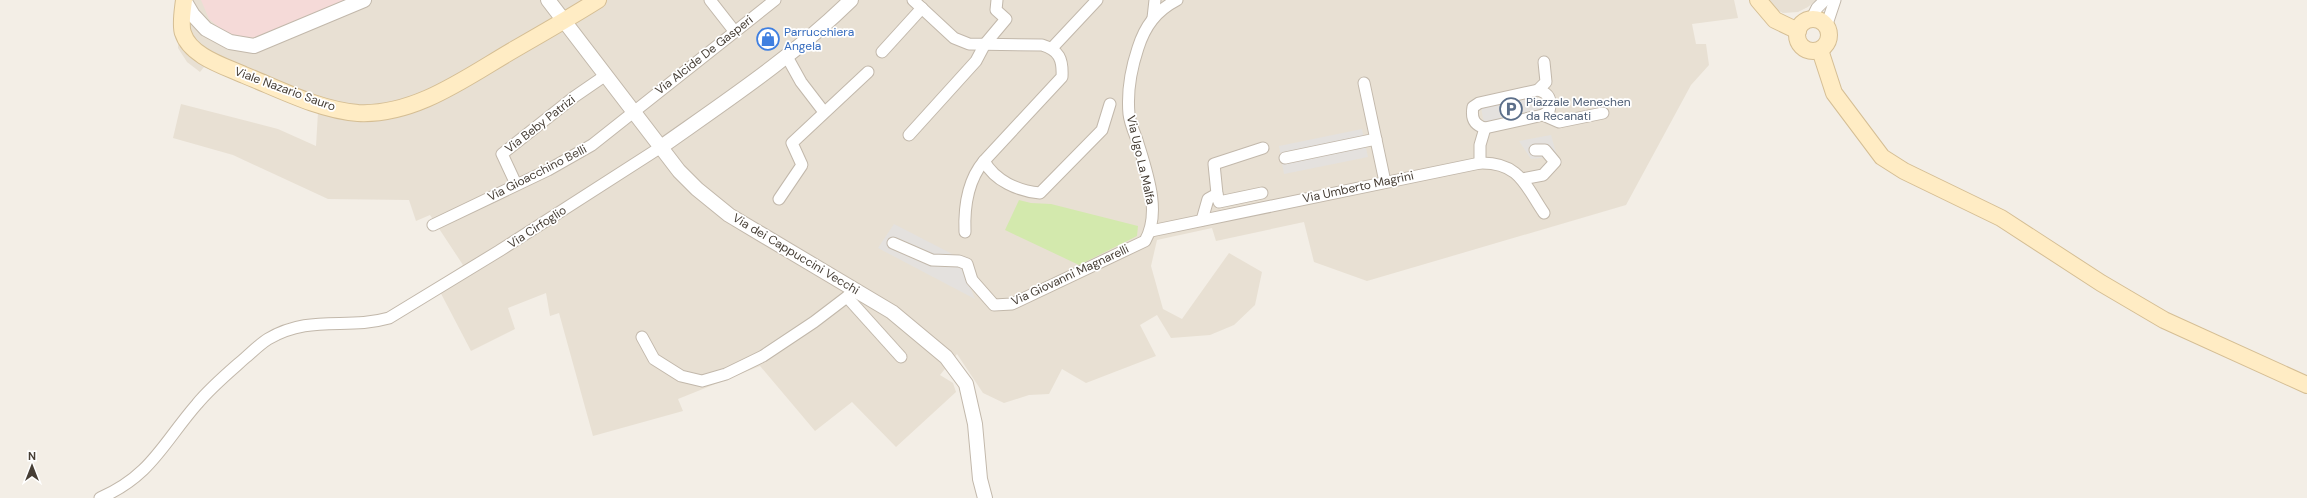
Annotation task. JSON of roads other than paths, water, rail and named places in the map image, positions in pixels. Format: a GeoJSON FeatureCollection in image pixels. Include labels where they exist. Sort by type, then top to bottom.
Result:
{"type":"FeatureCollection","features":[{"type":"Feature","properties":{"kind":"main road","name":"Viale Nazario Sauro"},"geometry":{"type":"LineString","coordinates":[[184,0],[182,33],[192,48],[220,65],[329,108],[358,112],[383,111],[409,105],[455,85],[598,0]]}},
{"type":"Feature","properties":{"kind":"main road"},"geometry":{"type":"LineString","coordinates":[[1761,4],[1775,20],[1798,31]]}},
{"type":"Feature","properties":{"kind":"main road"},"geometry":{"type":"LineString","coordinates":[[1811,20],[1820,21],[1826,27],[1829,37],[1824,47],[1820,50],[1810,51],[1798,41],[1798,31],[1803,23],[1811,20]]}},
{"type":"Feature","properties":{"kind":"main road"},"geometry":{"type":"LineString","coordinates":[[1820,50],[1834,93],[1882,157],[1904,171],[2002,218],[2101,284],[2164,320],[2307,385]]}},
{"type":"Feature","properties":{"kind":"street"},"geometry":{"type":"LineString","coordinates":[[184,0],[193,15],[206,29],[230,42],[254,46],[364,0]]}},
{"type":"Feature","properties":{"kind":"street","name":"Via dei Cappuccini Vecchi"},"geometry":{"type":"LineString","coordinates":[[548,0],[634,110],[679,171],[697,189],[729,215],[851,293],[892,312],[946,357],[966,384],[975,424],[980,479],[984,498]]}},
{"type":"Feature","properties":{"kind":"street"},"geometry":{"type":"LineString","coordinates":[[710,0],[735,32]]}},
{"type":"Feature","properties":{"kind":"street","name":"Via Alcide De Gasperi"},"geometry":{"type":"LineString","coordinates":[[634,110],[774,0]]}},
{"type":"Feature","properties":{"kind":"street"},"geometry":{"type":"LineString","coordinates":[[661,147],[735,95],[831,20],[851,0]]}},
{"type":"Feature","properties":{"kind":"street"},"geometry":{"type":"LineString","coordinates":[[913,0],[954,38],[969,44],[1042,45],[1052,48],[1059,55],[1063,65],[1062,77],[984,161],[974,177],[968,197],[965,232]]}},
{"type":"Feature","properties":{"kind":"street"},"geometry":{"type":"LineString","coordinates":[[909,136],[976,61],[985,44],[1006,19],[996,10],[997,0]]}},
{"type":"Feature","properties":{"kind":"street"},"geometry":{"type":"LineString","coordinates":[[1052,48],[1097,0]]}},
{"type":"Feature","properties":{"kind":"street"},"geometry":{"type":"LineString","coordinates":[[1153,18],[1155,0]]}},
{"type":"Feature","properties":{"kind":"street","name":"Via Ugo La Malfa"},"geometry":{"type":"LineString","coordinates":[[1148,236],[1153,211],[1145,167],[1129,116],[1128,93],[1134,61],[1144,32],[1153,18],[1177,0]]}},
{"type":"Feature","properties":{"kind":"street"},"geometry":{"type":"LineString","coordinates":[[1811,20],[1817,8],[1825,0]]}},
{"type":"Feature","properties":{"kind":"street"},"geometry":{"type":"LineString","coordinates":[[1826,27],[1835,0]]}},
{"type":"Feature","properties":{"kind":"street"},"geometry":{"type":"LineString","coordinates":[[882,52],[922,8]]}},
{"type":"Feature","properties":{"kind":"street"},"geometry":{"type":"LineString","coordinates":[[786,55],[801,82],[824,112]]}},
{"type":"Feature","properties":{"kind":"street"},"geometry":{"type":"LineString","coordinates":[[1538,90],[1546,82],[1544,62]]}},
{"type":"Feature","properties":{"kind":"street"},"geometry":{"type":"LineString","coordinates":[[779,199],[802,166],[792,143],[868,72]]}},
{"type":"Feature","properties":{"kind":"street","name":"Via Beby Patrizi"},"geometry":{"type":"LineString","coordinates":[[516,184],[502,154],[574,97],[606,75]]}},
{"type":"Feature","properties":{"kind":"street"},"geometry":{"type":"LineString","coordinates":[[1364,82],[1385,182]]}},
{"type":"Feature","properties":{"kind":"street"},"geometry":{"type":"LineString","coordinates":[[1538,90],[1546,92],[1551,104],[1549,111],[1543,115],[1485,128],[1478,126],[1473,121],[1473,107],[1479,103],[1538,90]]}},
{"type":"Feature","properties":{"kind":"street"},"geometry":{"type":"LineString","coordinates":[[984,161],[990,172],[1006,183],[1023,192],[1040,193],[1102,130],[1110,104]]}},
{"type":"Feature","properties":{"kind":"street","name":"Via Gioacchino Belli"},"geometry":{"type":"LineString","coordinates":[[433,225],[576,155],[602,137],[634,110]]}},
{"type":"Feature","properties":{"kind":"street"},"geometry":{"type":"LineString","coordinates":[[1543,115],[1559,122],[1602,114]]}},
{"type":"Feature","properties":{"kind":"street"},"geometry":{"type":"LineString","coordinates":[[1480,163],[1480,145],[1485,128]]}},
{"type":"Feature","properties":{"kind":"street"},"geometry":{"type":"LineString","coordinates":[[1285,158],[1376,140]]}},
{"type":"Feature","properties":{"kind":"street","name":"Via Cirfoglio"},"geometry":{"type":"LineString","coordinates":[[100,498],[130,482],[145,470],[197,404],[220,379],[268,339],[295,326],[319,323],[373,323],[389,318],[412,306],[661,147]]}},
{"type":"Feature","properties":{"kind":"street"},"geometry":{"type":"LineString","coordinates":[[1262,193],[1219,202],[1214,164],[1263,148]]}},
{"type":"Feature","properties":{"kind":"street"},"geometry":{"type":"LineString","coordinates":[[1522,179],[1543,175],[1555,162],[1545,150],[1535,150]]}},
{"type":"Feature","properties":{"kind":"street","name":"Via Umberto Magrini"},"geometry":{"type":"LineString","coordinates":[[1148,236],[1202,220],[1480,163],[1496,162],[1510,168],[1522,179],[1544,214]]}},
{"type":"Feature","properties":{"kind":"street"},"geometry":{"type":"LineString","coordinates":[[1202,220],[1208,199],[1217,194]]}},
{"type":"Feature","properties":{"kind":"street","name":"Via Giovanni Magnarelli"},"geometry":{"type":"LineString","coordinates":[[893,243],[932,260],[959,261],[967,264],[972,280],[994,306],[1012,304],[1148,236]]}},
{"type":"Feature","properties":{"kind":"street"},"geometry":{"type":"LineString","coordinates":[[642,337],[654,359],[681,376],[702,381],[726,374],[762,356],[814,322],[851,293],[901,356]]}},
{"type":"Feature","properties":{"kind":"place","name":"Parrucchiera Angela"},"geometry":{"type":"Point","coordinates":[768,39]}},
{"type":"Feature","properties":{"kind":"place","name":"Piazzale Menechen da Recanati"},"geometry":{"type":"Point","coordinates":[1511,109]}}]}
